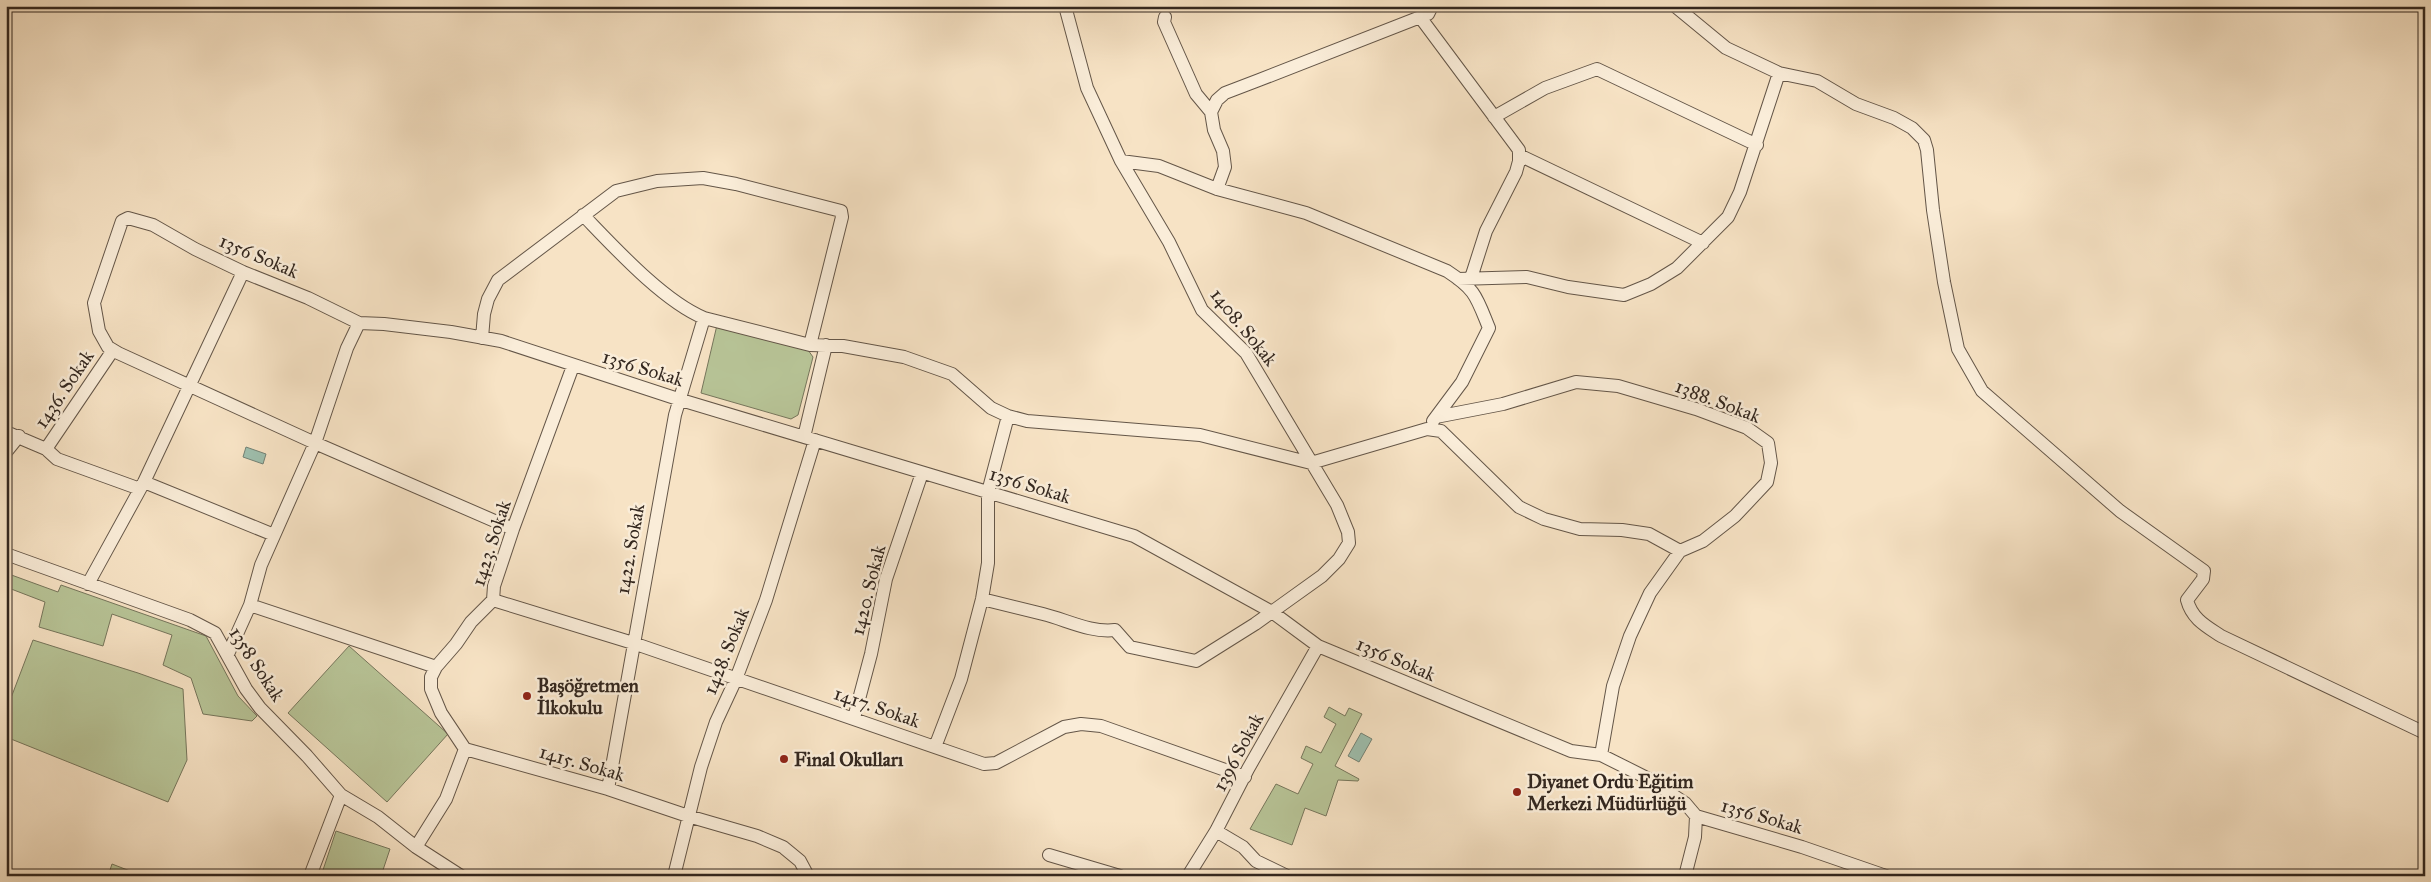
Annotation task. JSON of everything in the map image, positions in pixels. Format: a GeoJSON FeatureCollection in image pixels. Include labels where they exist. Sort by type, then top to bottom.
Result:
{"type":"FeatureCollection","features":[{"type":"Feature","properties":{"kind":"street","name":"1408. Sokak"},"geometry":{"type":"LineString","coordinates":[[982,600],[1045,614],[1081,626],[1104,631],[1116,630],[1130,646],[1196,661],[1272,612],[1322,576],[1339,559],[1349,543],[1348,532],[1337,505],[1246,353],[1202,310],[1170,242],[1121,161],[1087,88],[1065,6]]}},
{"type":"Feature","properties":{"kind":"street"},"geometry":{"type":"LineString","coordinates":[[1211,112],[1217,100],[1226,93],[1428,14],[1432,6]]}},
{"type":"Feature","properties":{"kind":"street"},"geometry":{"type":"LineString","coordinates":[[1675,6],[1726,48],[1779,74],[1816,81],[1856,104],[1894,118],[1912,128],[1924,140],[1928,150],[1933,210],[1944,282],[1958,349],[1982,391],[2120,511],[2204,572],[2203,579],[2187,600],[2189,610],[2198,621],[2220,636],[2425,733]]}},
{"type":"Feature","properties":{"kind":"street"},"geometry":{"type":"LineString","coordinates":[[1165,17],[1164,22],[1196,94],[1211,112],[1214,130],[1223,151],[1225,167],[1217,189]]}},
{"type":"Feature","properties":{"kind":"street"},"geometry":{"type":"LineString","coordinates":[[1420,17],[1519,150],[1516,172],[1486,231],[1471,278]]}},
{"type":"Feature","properties":{"kind":"street"},"geometry":{"type":"LineString","coordinates":[[1494,117],[1545,88],[1597,69],[1757,145]]}},
{"type":"Feature","properties":{"kind":"street"},"geometry":{"type":"LineString","coordinates":[[1458,279],[1526,277],[1568,287],[1624,295],[1651,284],[1677,268],[1728,217],[1740,192],[1757,145],[1779,74]]}},
{"type":"Feature","properties":{"kind":"street"},"geometry":{"type":"LineString","coordinates":[[1519,155],[1702,243]]}},
{"type":"Feature","properties":{"kind":"street"},"geometry":{"type":"LineString","coordinates":[[1121,161],[1159,166],[1217,189],[1306,212],[1447,272],[1468,285],[1476,295],[1489,328],[1462,382],[1427,429]]}},
{"type":"Feature","properties":{"kind":"street"},"geometry":{"type":"LineString","coordinates":[[482,338],[484,314],[488,299],[498,280],[582,215],[616,191],[657,181],[703,178],[736,184],[841,211],[842,217],[810,345]]}},
{"type":"Feature","properties":{"kind":"street"},"geometry":{"type":"LineString","coordinates":[[582,215],[619,252],[688,311],[704,318],[810,345],[843,346],[904,357],[952,374],[991,408],[1008,416],[1028,421],[1200,435],[1311,463],[1427,429],[1442,431],[1519,507],[1544,520],[1580,530],[1622,530],[1649,534],[1680,551],[1650,593],[1630,636],[1613,686],[1602,755]]}},
{"type":"Feature","properties":{"kind":"street","name":"1356 Sokak"},"geometry":{"type":"LineString","coordinates":[[113,350],[108,347],[99,331],[94,303],[122,221],[128,218],[153,225],[195,249],[243,272],[308,298],[359,323],[384,324],[501,342],[681,400],[1134,536],[1272,612],[1318,646],[1571,751],[1602,755],[1665,789],[1685,803],[1696,816],[1802,847],[1886,876]]}},
{"type":"Feature","properties":{"kind":"street"},"geometry":{"type":"LineString","coordinates":[[88,584],[142,485],[243,272]]}},
{"type":"Feature","properties":{"kind":"street","name":"1422. Sokak"},"geometry":{"type":"LineString","coordinates":[[608,790],[632,643],[675,415],[704,318]]}},
{"type":"Feature","properties":{"kind":"street"},"geometry":{"type":"LineString","coordinates":[[228,654],[250,605],[261,565],[315,443],[347,348],[359,323]]}},
{"type":"Feature","properties":{"kind":"street","name":"1428. Sokak"},"geometry":{"type":"LineString","coordinates":[[674,876],[688,816],[716,722],[736,679],[766,600],[809,438],[826,345]]}},
{"type":"Feature","properties":{"kind":"street"},"geometry":{"type":"LineString","coordinates":[[113,350],[315,443],[513,529]]}},
{"type":"Feature","properties":{"kind":"street","name":"1436. Sokak"},"geometry":{"type":"LineString","coordinates":[[46,449],[113,350]]}},
{"type":"Feature","properties":{"kind":"street","name":"1423. Sokak"},"geometry":{"type":"LineString","coordinates":[[436,667],[456,644],[471,622],[492,600],[494,586],[513,529],[572,366]]}},
{"type":"Feature","properties":{"kind":"street","name":"1388. Sokak"},"geometry":{"type":"LineString","coordinates":[[1436,417],[1503,404],[1576,382],[1618,386],[1696,409],[1747,428],[1768,443],[1771,463],[1768,482],[1735,516],[1703,541],[1680,551]]}},
{"type":"Feature","properties":{"kind":"street"},"geometry":{"type":"LineString","coordinates":[[936,747],[961,679],[982,600],[988,563],[988,492],[1008,416]]}},
{"type":"Feature","properties":{"kind":"street","name":"1436. Sokak"},"geometry":{"type":"LineString","coordinates":[[6,432],[46,449],[58,459],[142,485],[274,535]]}},
{"type":"Feature","properties":{"kind":"street"},"geometry":{"type":"LineString","coordinates":[[6,452],[19,436]]}},
{"type":"Feature","properties":{"kind":"street","name":"1420. Sokak"},"geometry":{"type":"LineString","coordinates":[[854,718],[871,654],[886,579],[922,473]]}},
{"type":"Feature","properties":{"kind":"street","name":"1358 Sokak"},"geometry":{"type":"LineString","coordinates":[[6,554],[205,626],[215,633],[246,689],[260,708],[307,756],[340,796],[378,818],[416,848],[461,876]]}},
{"type":"Feature","properties":{"kind":"street","name":"1417. Sokak"},"geometry":{"type":"LineString","coordinates":[[492,600],[632,643],[984,764],[996,763],[1064,727],[1081,724],[1101,726],[1245,777]]}},
{"type":"Feature","properties":{"kind":"street"},"geometry":{"type":"LineString","coordinates":[[250,605],[436,667],[431,677],[431,689],[441,713],[465,749],[446,799],[416,848]]}},
{"type":"Feature","properties":{"kind":"street","name":"1396 Sokak"},"geometry":{"type":"LineString","coordinates":[[1188,876],[1216,830],[1318,646]]}},
{"type":"Feature","properties":{"kind":"street","name":"1415. Sokak"},"geometry":{"type":"LineString","coordinates":[[465,749],[608,790],[757,836],[783,847],[800,861],[808,876]]}},
{"type":"Feature","properties":{"kind":"street"},"geometry":{"type":"LineString","coordinates":[[310,876],[340,796]]}},
{"type":"Feature","properties":{"kind":"street"},"geometry":{"type":"LineString","coordinates":[[1686,876],[1695,837],[1696,816]]}},
{"type":"Feature","properties":{"kind":"street"},"geometry":{"type":"LineString","coordinates":[[1216,830],[1243,847],[1256,861],[1287,876]]}},
{"type":"Feature","properties":{"kind":"street"},"geometry":{"type":"LineString","coordinates":[[1049,855],[1120,876]]}},
{"type":"Feature","properties":{"kind":"shaded area"},"geometry":{"type":"Polygon","coordinates":[[[717,325],[808,350],[813,357],[798,415],[791,419],[701,393],[717,325]]]}},
{"type":"Feature","properties":{"kind":"shaded area"},"geometry":{"type":"Polygon","coordinates":[[[246,447],[266,454],[263,464],[243,457],[246,447]]]}},
{"type":"Feature","properties":{"kind":"shaded area"},"geometry":{"type":"Polygon","coordinates":[[[6,573],[58,592],[61,585],[206,636],[238,696],[257,716],[252,721],[203,714],[191,678],[163,665],[172,635],[112,614],[103,646],[39,627],[45,602],[6,587],[6,573]]]}},
{"type":"Feature","properties":{"kind":"shaded area"},"geometry":{"type":"Polygon","coordinates":[[[33,640],[183,689],[187,760],[168,802],[6,737],[6,711],[33,640]]]}},
{"type":"Feature","properties":{"kind":"shaded area"},"geometry":{"type":"Polygon","coordinates":[[[349,646],[448,734],[387,802],[288,713],[349,646]]]}},
{"type":"Feature","properties":{"kind":"shaded area"},"geometry":{"type":"Polygon","coordinates":[[[1329,707],[1345,716],[1349,708],[1362,714],[1335,766],[1359,779],[1358,781],[1338,780],[1326,816],[1305,808],[1292,845],[1250,829],[1276,784],[1298,794],[1313,764],[1301,758],[1306,746],[1321,753],[1336,724],[1324,717],[1329,707]]]}},
{"type":"Feature","properties":{"kind":"shaded area"},"geometry":{"type":"Polygon","coordinates":[[[1361,733],[1372,739],[1359,762],[1348,756],[1361,733]]]}},
{"type":"Feature","properties":{"kind":"shaded area"},"geometry":{"type":"Polygon","coordinates":[[[336,831],[390,849],[381,876],[321,876],[336,831]]]}},
{"type":"Feature","properties":{"kind":"shaded area"},"geometry":{"type":"Polygon","coordinates":[[[112,864],[143,876],[108,876],[112,864]]]}},
{"type":"Feature","properties":{"kind":"place","name":"Başöğretmen İlkokulu"},"geometry":{"type":"Point","coordinates":[527,696]}},
{"type":"Feature","properties":{"kind":"place","name":"Final Okulları"},"geometry":{"type":"Point","coordinates":[784,759]}},
{"type":"Feature","properties":{"kind":"place","name":"Diyanet Ordu Eğitim Merkezi Müdürlüğü"},"geometry":{"type":"Point","coordinates":[1517,792]}}]}
